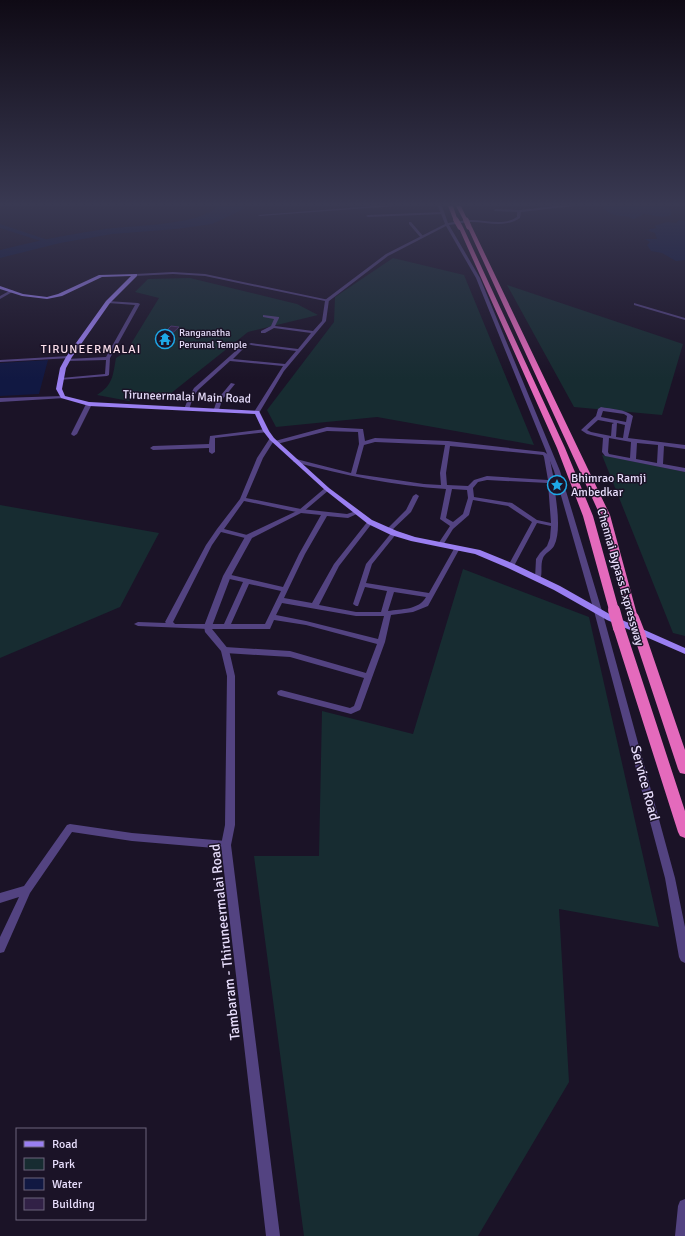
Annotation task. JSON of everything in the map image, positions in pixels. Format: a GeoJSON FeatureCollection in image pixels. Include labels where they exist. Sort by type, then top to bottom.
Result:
{"type":"FeatureCollection","features":[{"type":"Feature","properties":{"kind":"highway","name":"Chennai Bypass Expressway"},"geometry":{"type":"LineString","coordinates":[[486,264],[605,515],[633,618],[685,769]]}},
{"type":"Feature","properties":{"kind":"highway","name":"Chennai Bypass Expressway"},"geometry":{"type":"LineString","coordinates":[[475,266],[561,448],[588,516],[619,628],[685,832]]}},
{"type":"Feature","properties":{"kind":"main road"},"geometry":{"type":"LineString","coordinates":[[0,288],[34,298],[46,298],[60,295],[101,276],[135,274]]}},
{"type":"Feature","properties":{"kind":"main road"},"geometry":{"type":"LineString","coordinates":[[63,396],[59,389],[68,358],[108,302],[135,274]]}},
{"type":"Feature","properties":{"kind":"main road","name":"Tiruneermalai Main Road"},"geometry":{"type":"LineString","coordinates":[[63,396],[89,404],[257,412],[266,432],[275,441],[327,489],[356,513],[370,522],[391,532],[414,539],[477,552],[538,578],[598,611],[685,651]]}},
{"type":"Feature","properties":{"kind":"main road","name":"Tiruneermalai Main Road"},"geometry":{"type":"LineString","coordinates":[[598,611],[627,621],[685,647]]}},
{"type":"Feature","properties":{"kind":"street"},"geometry":{"type":"LineString","coordinates":[[257,412],[286,365],[324,321],[327,300],[375,264]]}},
{"type":"Feature","properties":{"kind":"street"},"geometry":{"type":"LineString","coordinates":[[135,274],[173,273],[205,275],[327,300]]}},
{"type":"Feature","properties":{"kind":"street","name":"Service Road"},"geometry":{"type":"LineString","coordinates":[[480,278],[560,482],[598,611],[670,878],[685,957]]}},
{"type":"Feature","properties":{"kind":"street"},"geometry":{"type":"LineString","coordinates":[[0,298],[12,292]]}},
{"type":"Feature","properties":{"kind":"street"},"geometry":{"type":"LineString","coordinates":[[61,379],[105,376],[108,371],[108,358],[138,304],[108,302]]}},
{"type":"Feature","properties":{"kind":"street"},"geometry":{"type":"LineString","coordinates":[[635,304],[685,319]]}},
{"type":"Feature","properties":{"kind":"street"},"geometry":{"type":"LineString","coordinates":[[265,316],[277,318],[273,327]]}},
{"type":"Feature","properties":{"kind":"street"},"geometry":{"type":"LineString","coordinates":[[263,332],[273,327],[314,332]]}},
{"type":"Feature","properties":{"kind":"street"},"geometry":{"type":"LineString","coordinates":[[251,344],[298,350]]}},
{"type":"Feature","properties":{"kind":"street"},"geometry":{"type":"LineString","coordinates":[[187,409],[191,397],[196,389],[241,349]]}},
{"type":"Feature","properties":{"kind":"street"},"geometry":{"type":"LineString","coordinates":[[0,361],[108,358]]}},
{"type":"Feature","properties":{"kind":"street"},"geometry":{"type":"LineString","coordinates":[[230,360],[286,365]]}},
{"type":"Feature","properties":{"kind":"street"},"geometry":{"type":"LineString","coordinates":[[217,409],[220,400],[233,384]]}},
{"type":"Feature","properties":{"kind":"street"},"geometry":{"type":"LineString","coordinates":[[0,400],[63,396]]}},
{"type":"Feature","properties":{"kind":"street"},"geometry":{"type":"LineString","coordinates":[[74,434],[89,404]]}},
{"type":"Feature","properties":{"kind":"street"},"geometry":{"type":"LineString","coordinates":[[625,439],[629,414],[601,409],[598,418],[584,430],[585,432],[606,436],[625,439],[685,447],[685,453]]}},
{"type":"Feature","properties":{"kind":"street"},"geometry":{"type":"LineString","coordinates":[[598,418],[628,424]]}},
{"type":"Feature","properties":{"kind":"street"},"geometry":{"type":"LineString","coordinates":[[613,437],[615,424]]}},
{"type":"Feature","properties":{"kind":"street"},"geometry":{"type":"LineString","coordinates":[[173,626],[169,622],[209,545],[218,530],[243,499],[260,458],[275,441],[327,429],[362,431],[362,444],[353,475]]}},
{"type":"Feature","properties":{"kind":"street"},"geometry":{"type":"LineString","coordinates":[[152,448],[212,449],[212,438],[266,432]]}},
{"type":"Feature","properties":{"kind":"street"},"geometry":{"type":"LineString","coordinates":[[606,436],[605,454],[685,470]]}},
{"type":"Feature","properties":{"kind":"street"},"geometry":{"type":"LineString","coordinates":[[362,444],[376,440],[448,443],[544,454],[547,456],[551,482],[554,525],[552,545],[541,556],[538,564],[538,578]]}},
{"type":"Feature","properties":{"kind":"street"},"geometry":{"type":"LineString","coordinates":[[633,460],[634,440]]}},
{"type":"Feature","properties":{"kind":"street"},"geometry":{"type":"LineString","coordinates":[[448,443],[443,473],[446,487],[443,519],[453,525]]}},
{"type":"Feature","properties":{"kind":"street"},"geometry":{"type":"LineString","coordinates":[[660,465],[661,444]]}},
{"type":"Feature","properties":{"kind":"street"},"geometry":{"type":"LineString","coordinates":[[296,461],[353,475],[424,486],[470,488]]}},
{"type":"Feature","properties":{"kind":"street"},"geometry":{"type":"LineString","coordinates":[[441,544],[446,533],[466,514],[471,498],[470,488],[476,481],[487,478],[560,482]]}},
{"type":"Feature","properties":{"kind":"street"},"geometry":{"type":"LineString","coordinates":[[208,627],[227,576],[249,537],[301,511],[327,489]]}},
{"type":"Feature","properties":{"kind":"street"},"geometry":{"type":"LineString","coordinates":[[356,604],[369,564],[391,532],[409,511],[416,496]]}},
{"type":"Feature","properties":{"kind":"street"},"geometry":{"type":"LineString","coordinates":[[471,498],[510,504],[535,521],[554,525]]}},
{"type":"Feature","properties":{"kind":"street"},"geometry":{"type":"LineString","coordinates":[[243,499],[301,511],[325,514],[348,516],[356,513]]}},
{"type":"Feature","properties":{"kind":"street"},"geometry":{"type":"LineString","coordinates":[[138,624],[160,626],[267,627],[302,554],[325,514]]}},
{"type":"Feature","properties":{"kind":"street"},"geometry":{"type":"LineString","coordinates":[[510,566],[535,521]]}},
{"type":"Feature","properties":{"kind":"street"},"geometry":{"type":"LineString","coordinates":[[315,605],[336,565],[370,522]]}},
{"type":"Feature","properties":{"kind":"street"},"geometry":{"type":"LineString","coordinates":[[218,530],[249,537]]}},
{"type":"Feature","properties":{"kind":"street"},"geometry":{"type":"LineString","coordinates":[[281,600],[315,605],[356,614],[386,614],[413,610],[426,604],[457,548]]}},
{"type":"Feature","properties":{"kind":"street"},"geometry":{"type":"LineString","coordinates":[[227,576],[285,590]]}},
{"type":"Feature","properties":{"kind":"street"},"geometry":{"type":"LineString","coordinates":[[226,627],[247,581]]}},
{"type":"Feature","properties":{"kind":"street"},"geometry":{"type":"LineString","coordinates":[[362,584],[431,596]]}},
{"type":"Feature","properties":{"kind":"street"},"geometry":{"type":"LineString","coordinates":[[281,693],[352,711],[359,704],[367,676],[380,642],[391,589]]}},
{"type":"Feature","properties":{"kind":"street"},"geometry":{"type":"LineString","coordinates":[[272,617],[306,623],[380,642]]}},
{"type":"Feature","properties":{"kind":"street","name":"Tambaram - Thiruneermalai Road"},"geometry":{"type":"LineString","coordinates":[[208,627],[225,650],[231,676],[230,825],[226,845],[273,1236]]}},
{"type":"Feature","properties":{"kind":"street"},"geometry":{"type":"LineString","coordinates":[[225,650],[290,654],[367,676]]}},
{"type":"Feature","properties":{"kind":"street"},"geometry":{"type":"LineString","coordinates":[[0,948],[27,890],[70,828],[132,837],[226,845]]}},
{"type":"Feature","properties":{"kind":"street"},"geometry":{"type":"LineString","coordinates":[[0,898],[27,890]]}},
{"type":"Feature","properties":{"kind":"street"},"geometry":{"type":"LineString","coordinates":[[682,1236],[685,1206]]}},
{"type":"Feature","properties":{"kind":"green space"},"geometry":{"type":"Polygon","coordinates":[[[385,264],[417,264],[464,275],[534,445],[377,417],[276,427],[267,410],[334,322],[335,297],[385,264]]]}},
{"type":"Feature","properties":{"kind":"green space"},"geometry":{"type":"Polygon","coordinates":[[[190,278],[297,304],[318,315],[248,332],[165,398],[134,397],[129,401],[97,395],[109,383],[113,375],[116,358],[126,352],[159,298],[135,292],[148,279],[190,278]]]}},
{"type":"Feature","properties":{"kind":"green space"},"geometry":{"type":"Polygon","coordinates":[[[507,285],[683,344],[662,415],[574,407],[507,285]]]}},
{"type":"Feature","properties":{"kind":"green space"},"geometry":{"type":"Polygon","coordinates":[[[602,455],[685,472],[685,636],[673,633],[602,455]]]}},
{"type":"Feature","properties":{"kind":"green space"},"geometry":{"type":"Polygon","coordinates":[[[0,505],[159,533],[120,607],[0,658],[0,505]]]}},
{"type":"Feature","properties":{"kind":"green space"},"geometry":{"type":"Polygon","coordinates":[[[463,569],[589,617],[659,927],[559,909],[569,1082],[478,1236],[304,1236],[254,856],[319,856],[322,711],[413,734],[463,569]]]}},
{"type":"Feature","properties":{"kind":"water"},"geometry":{"type":"Polygon","coordinates":[[[48,360],[39,394],[0,396],[0,363],[48,360]]]}},
{"type":"Feature","properties":{"kind":"building"},"geometry":{"type":"Polygon","coordinates":[[[171,326],[179,327],[167,338],[160,337],[171,326]]]}},
{"type":"Feature","properties":{"kind":"place","name":"Ranganatha Perumal Temple"},"geometry":{"type":"Point","coordinates":[165,339]}},
{"type":"Feature","properties":{"kind":"place","name":"Bhimrao Ramji Ambedkar"},"geometry":{"type":"Point","coordinates":[557,485]}},
{"type":"Feature","properties":{"kind":"district","name":"TIRUNEERMALAI"},"geometry":{"type":"Point","coordinates":[91,349]}}]}
